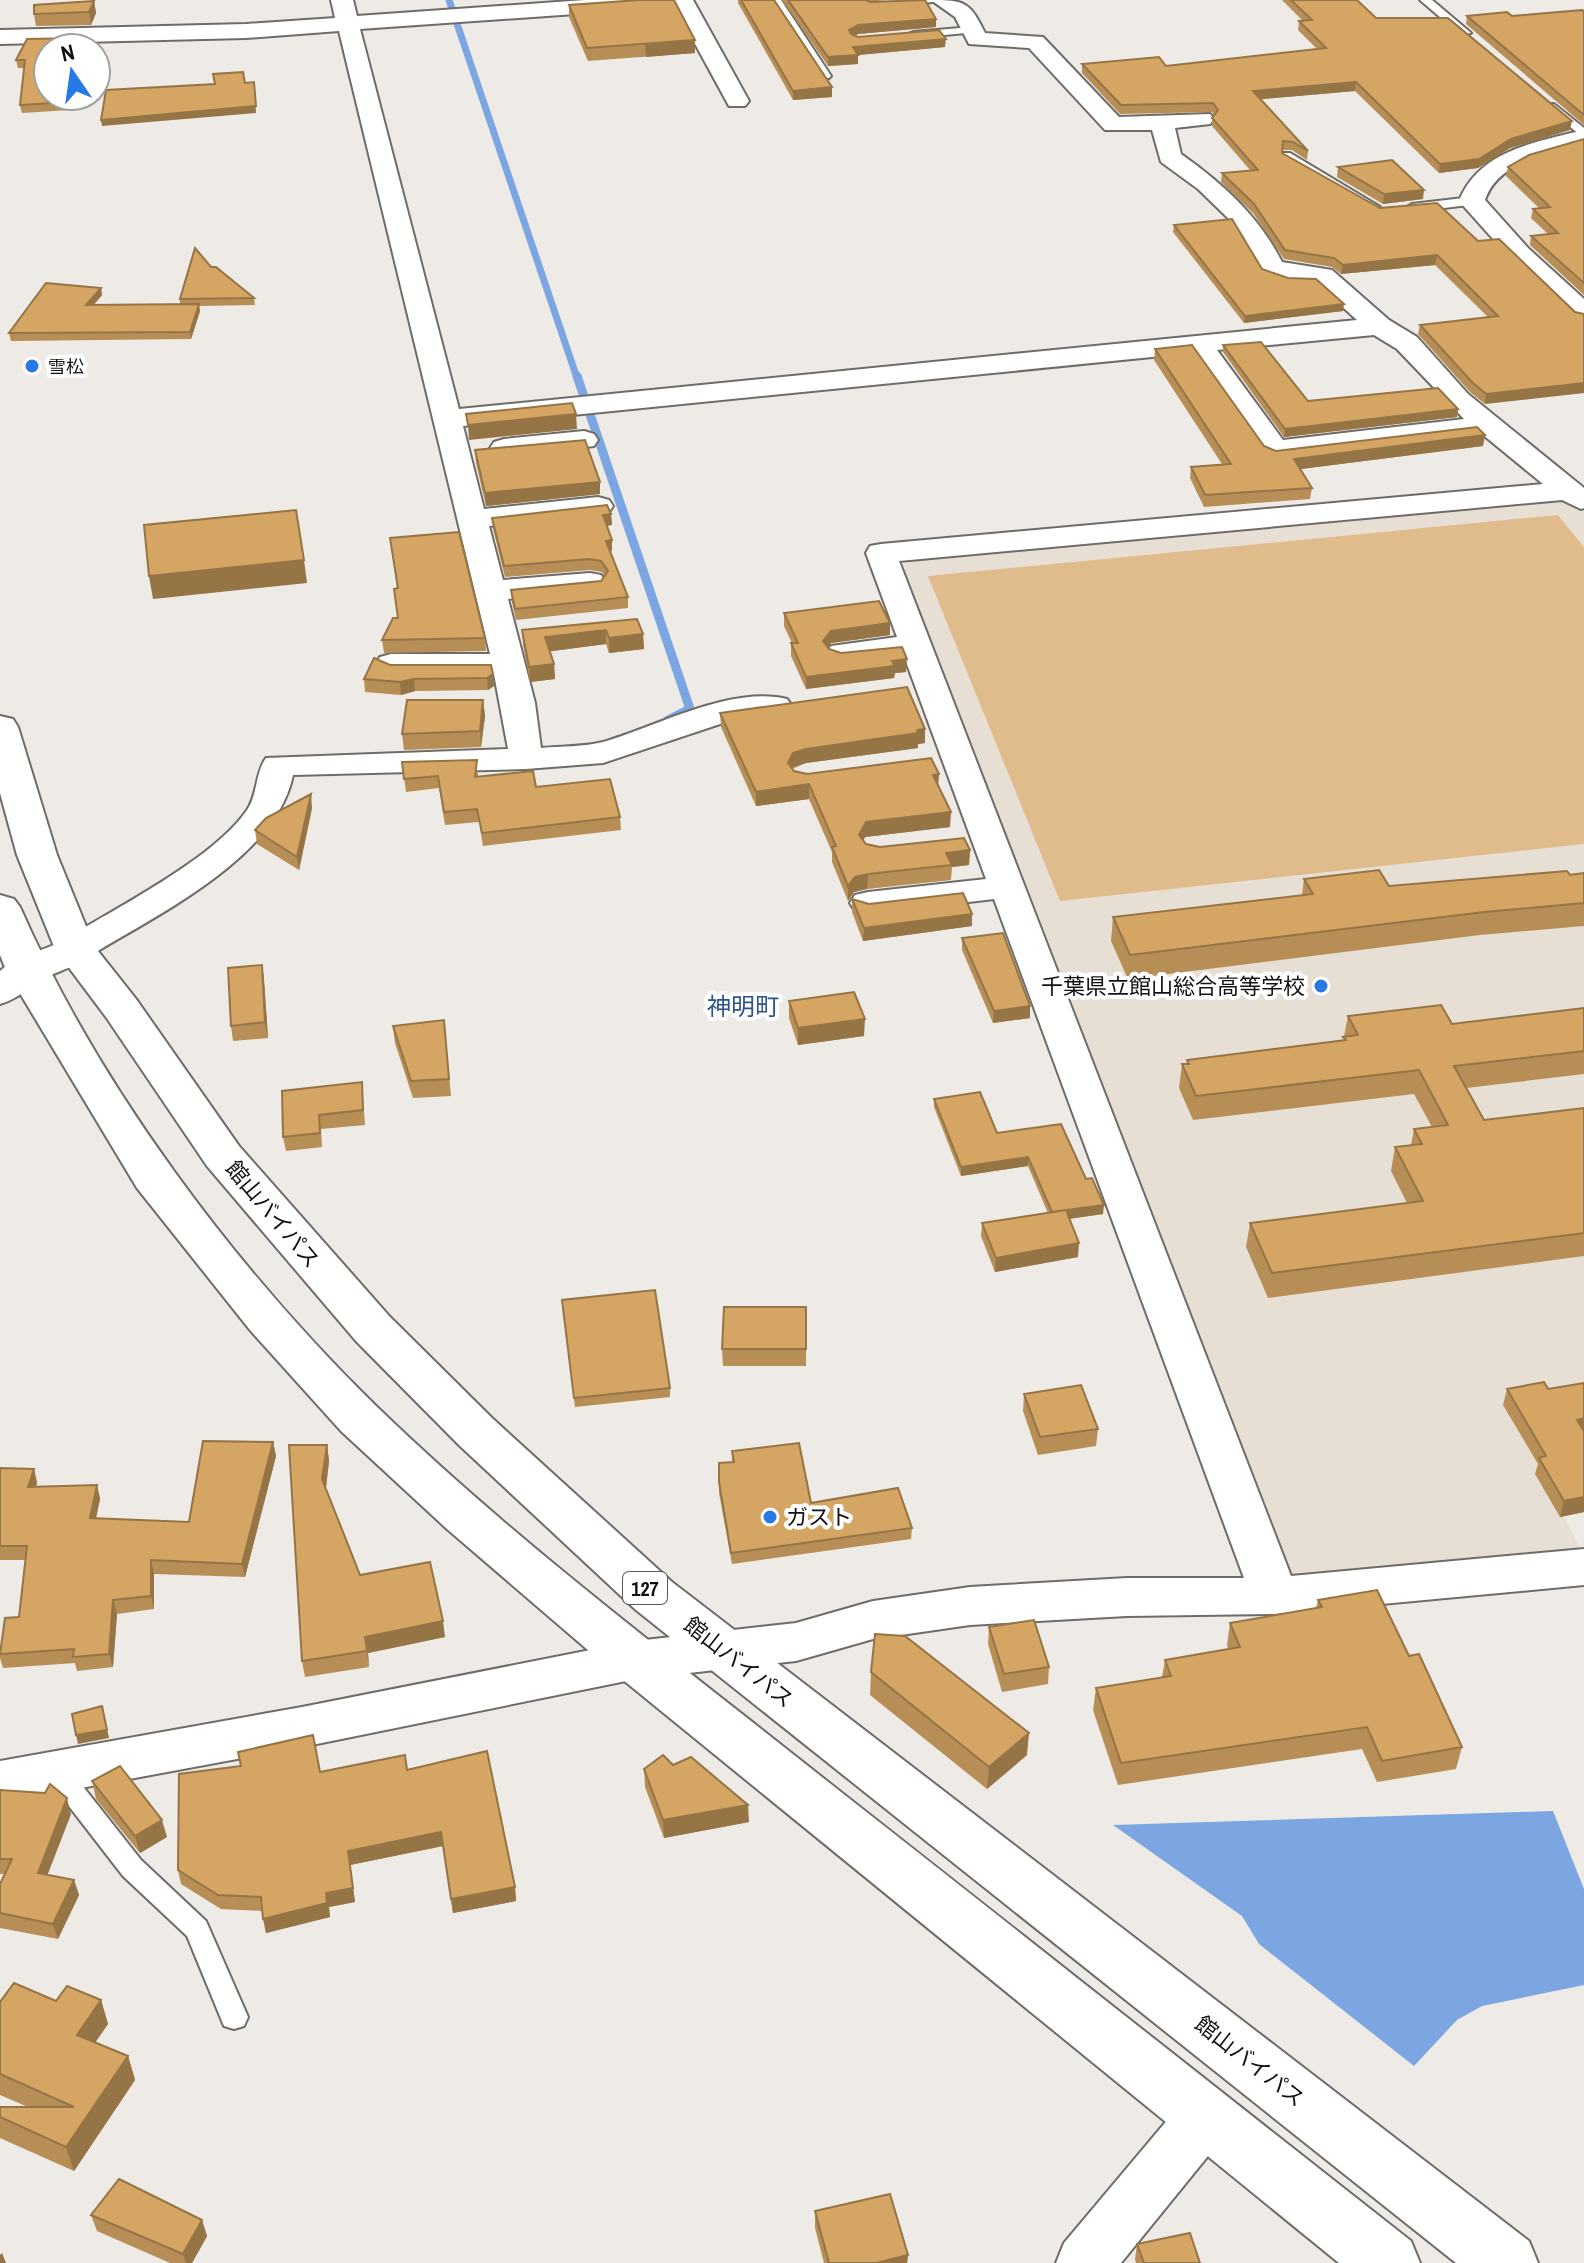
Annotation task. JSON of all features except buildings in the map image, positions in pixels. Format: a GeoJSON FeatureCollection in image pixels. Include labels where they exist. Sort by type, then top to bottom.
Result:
{"type":"FeatureCollection","features":[{"type":"Feature","properties":{"kind":"main road","name":"館山バイパス"},"geometry":{"type":"LineString","coordinates":[[0,727],[33,843],[75,949],[121,1008],[223,1156],[373,1329],[476,1432],[654,1596],[1506,2263]]}},
{"type":"Feature","properties":{"kind":"main road"},"geometry":{"type":"LineString","coordinates":[[0,907],[13,981],[153,1177],[267,1318],[358,1418],[476,1525],[636,1660],[1388,2263]]}},
{"type":"Feature","properties":{"kind":"main road"},"geometry":{"type":"LineString","coordinates":[[13,981],[75,949]]}},
{"type":"Feature","properties":{"kind":"street"},"geometry":{"type":"LineString","coordinates":[[0,37],[246,31],[346,12],[455,16],[676,0]]}},
{"type":"Feature","properties":{"kind":"street"},"geometry":{"type":"LineString","coordinates":[[682,0],[737,101]]}},
{"type":"Feature","properties":{"kind":"street"},"geometry":{"type":"LineString","coordinates":[[942,0],[964,13],[977,39],[1035,42],[1113,125],[1202,119]]}},
{"type":"Feature","properties":{"kind":"street"},"geometry":{"type":"LineString","coordinates":[[346,12],[489,591],[512,643],[503,704],[526,759]]}},
{"type":"Feature","properties":{"kind":"street"},"geometry":{"type":"LineString","coordinates":[[1162,122],[1170,157],[1207,184],[1239,215],[1256,236],[1271,267],[1287,274],[1323,276],[1379,326],[1407,343],[1458,400],[1577,496]]}},
{"type":"Feature","properties":{"kind":"street"},"geometry":{"type":"LineString","coordinates":[[1584,136],[1527,152],[1505,163],[1481,184],[1472,201],[1520,254],[1584,313]]}},
{"type":"Feature","properties":{"kind":"street"},"geometry":{"type":"LineString","coordinates":[[446,419],[1379,326]]}},
{"type":"Feature","properties":{"kind":"street"},"geometry":{"type":"LineString","coordinates":[[1199,344],[1275,450],[1491,424]]}},
{"type":"Feature","properties":{"kind":"street"},"geometry":{"type":"LineString","coordinates":[[456,453],[584,440]]}},
{"type":"Feature","properties":{"kind":"street"},"geometry":{"type":"LineString","coordinates":[[1275,1596],[1007,887],[973,838],[916,688],[917,645],[881,553],[1577,496]]}},
{"type":"Feature","properties":{"kind":"street"},"geometry":{"type":"LineString","coordinates":[[472,519],[598,506]]}},
{"type":"Feature","properties":{"kind":"street"},"geometry":{"type":"LineString","coordinates":[[489,591],[590,582]]}},
{"type":"Feature","properties":{"kind":"street"},"geometry":{"type":"LineString","coordinates":[[391,664],[512,643]]}},
{"type":"Feature","properties":{"kind":"street"},"geometry":{"type":"LineString","coordinates":[[842,653],[917,645]]}},
{"type":"Feature","properties":{"kind":"street"},"geometry":{"type":"LineString","coordinates":[[75,949],[165,892],[234,842],[262,815],[278,765],[526,759],[617,751],[721,713],[810,701]]}},
{"type":"Feature","properties":{"kind":"street"},"geometry":{"type":"LineString","coordinates":[[868,903],[1007,887]]}},
{"type":"Feature","properties":{"kind":"street"},"geometry":{"type":"LineString","coordinates":[[0,1782],[636,1660],[796,1642],[873,1620],[970,1606],[1127,1597],[1275,1596],[1584,1567]]}},
{"type":"Feature","properties":{"kind":"street"},"geometry":{"type":"LineString","coordinates":[[1085,2263],[1205,2117]]}},
{"type":"Feature","properties":{"kind":"lane"},"geometry":{"type":"LineString","coordinates":[[776,0],[825,76]]}},
{"type":"Feature","properties":{"kind":"lane"},"geometry":{"type":"LineString","coordinates":[[884,4],[942,0]]}},
{"type":"Feature","properties":{"kind":"lane"},"geometry":{"type":"LineString","coordinates":[[1425,0],[1476,43]]}},
{"type":"Feature","properties":{"kind":"lane"},"geometry":{"type":"LineString","coordinates":[[901,36],[972,30]]}},
{"type":"Feature","properties":{"kind":"lane"},"geometry":{"type":"LineString","coordinates":[[1535,93],[1584,136]]}},
{"type":"Feature","properties":{"kind":"lane"},"geometry":{"type":"LineString","coordinates":[[1286,156],[1380,211],[1472,201]]}},
{"type":"Feature","properties":{"kind":"lane"},"geometry":{"type":"LineString","coordinates":[[57,1772],[132,1868],[197,1929],[234,2017]]}},
{"type":"Feature","properties":{"kind":"shaded area","name":"千葉県立館山総合高等学校"},"geometry":{"type":"Polygon","coordinates":[[[1559,499],[1584,508],[1584,1393],[1508,1404],[1580,1548],[1284,1583],[904,578],[905,559],[1559,499]]]}},
{"type":"Feature","properties":{"kind":"shaded area"},"geometry":{"type":"Polygon","coordinates":[[[1558,515],[1584,547],[1584,844],[1060,901],[928,576],[1558,515]]]}},
{"type":"Feature","properties":{"kind":"water"},"geometry":{"type":"Polygon","coordinates":[[[1553,1811],[1584,1889],[1584,1985],[1482,2006],[1457,2020],[1414,2066],[1259,1944],[1242,1916],[1113,1825],[1553,1811]]]}},
{"type":"Feature","properties":{"kind":"waterway"},"geometry":{"type":"LineString","coordinates":[[449,0],[577,378]]}},
{"type":"Feature","properties":{"kind":"waterway"},"geometry":{"type":"LineString","coordinates":[[577,376],[690,709],[668,720]]}},
{"type":"Feature","properties":{"kind":"place","name":"雪松"},"geometry":{"type":"Point","coordinates":[32,366]}},
{"type":"Feature","properties":{"kind":"place","name":"千葉県立館山総合高等学校"},"geometry":{"type":"Point","coordinates":[1321,986]}},
{"type":"Feature","properties":{"kind":"place","name":"ガスト"},"geometry":{"type":"Point","coordinates":[770,1517]}},
{"type":"Feature","properties":{"kind":"district","name":"神明町"},"geometry":{"type":"Point","coordinates":[743,1006]}}]}
